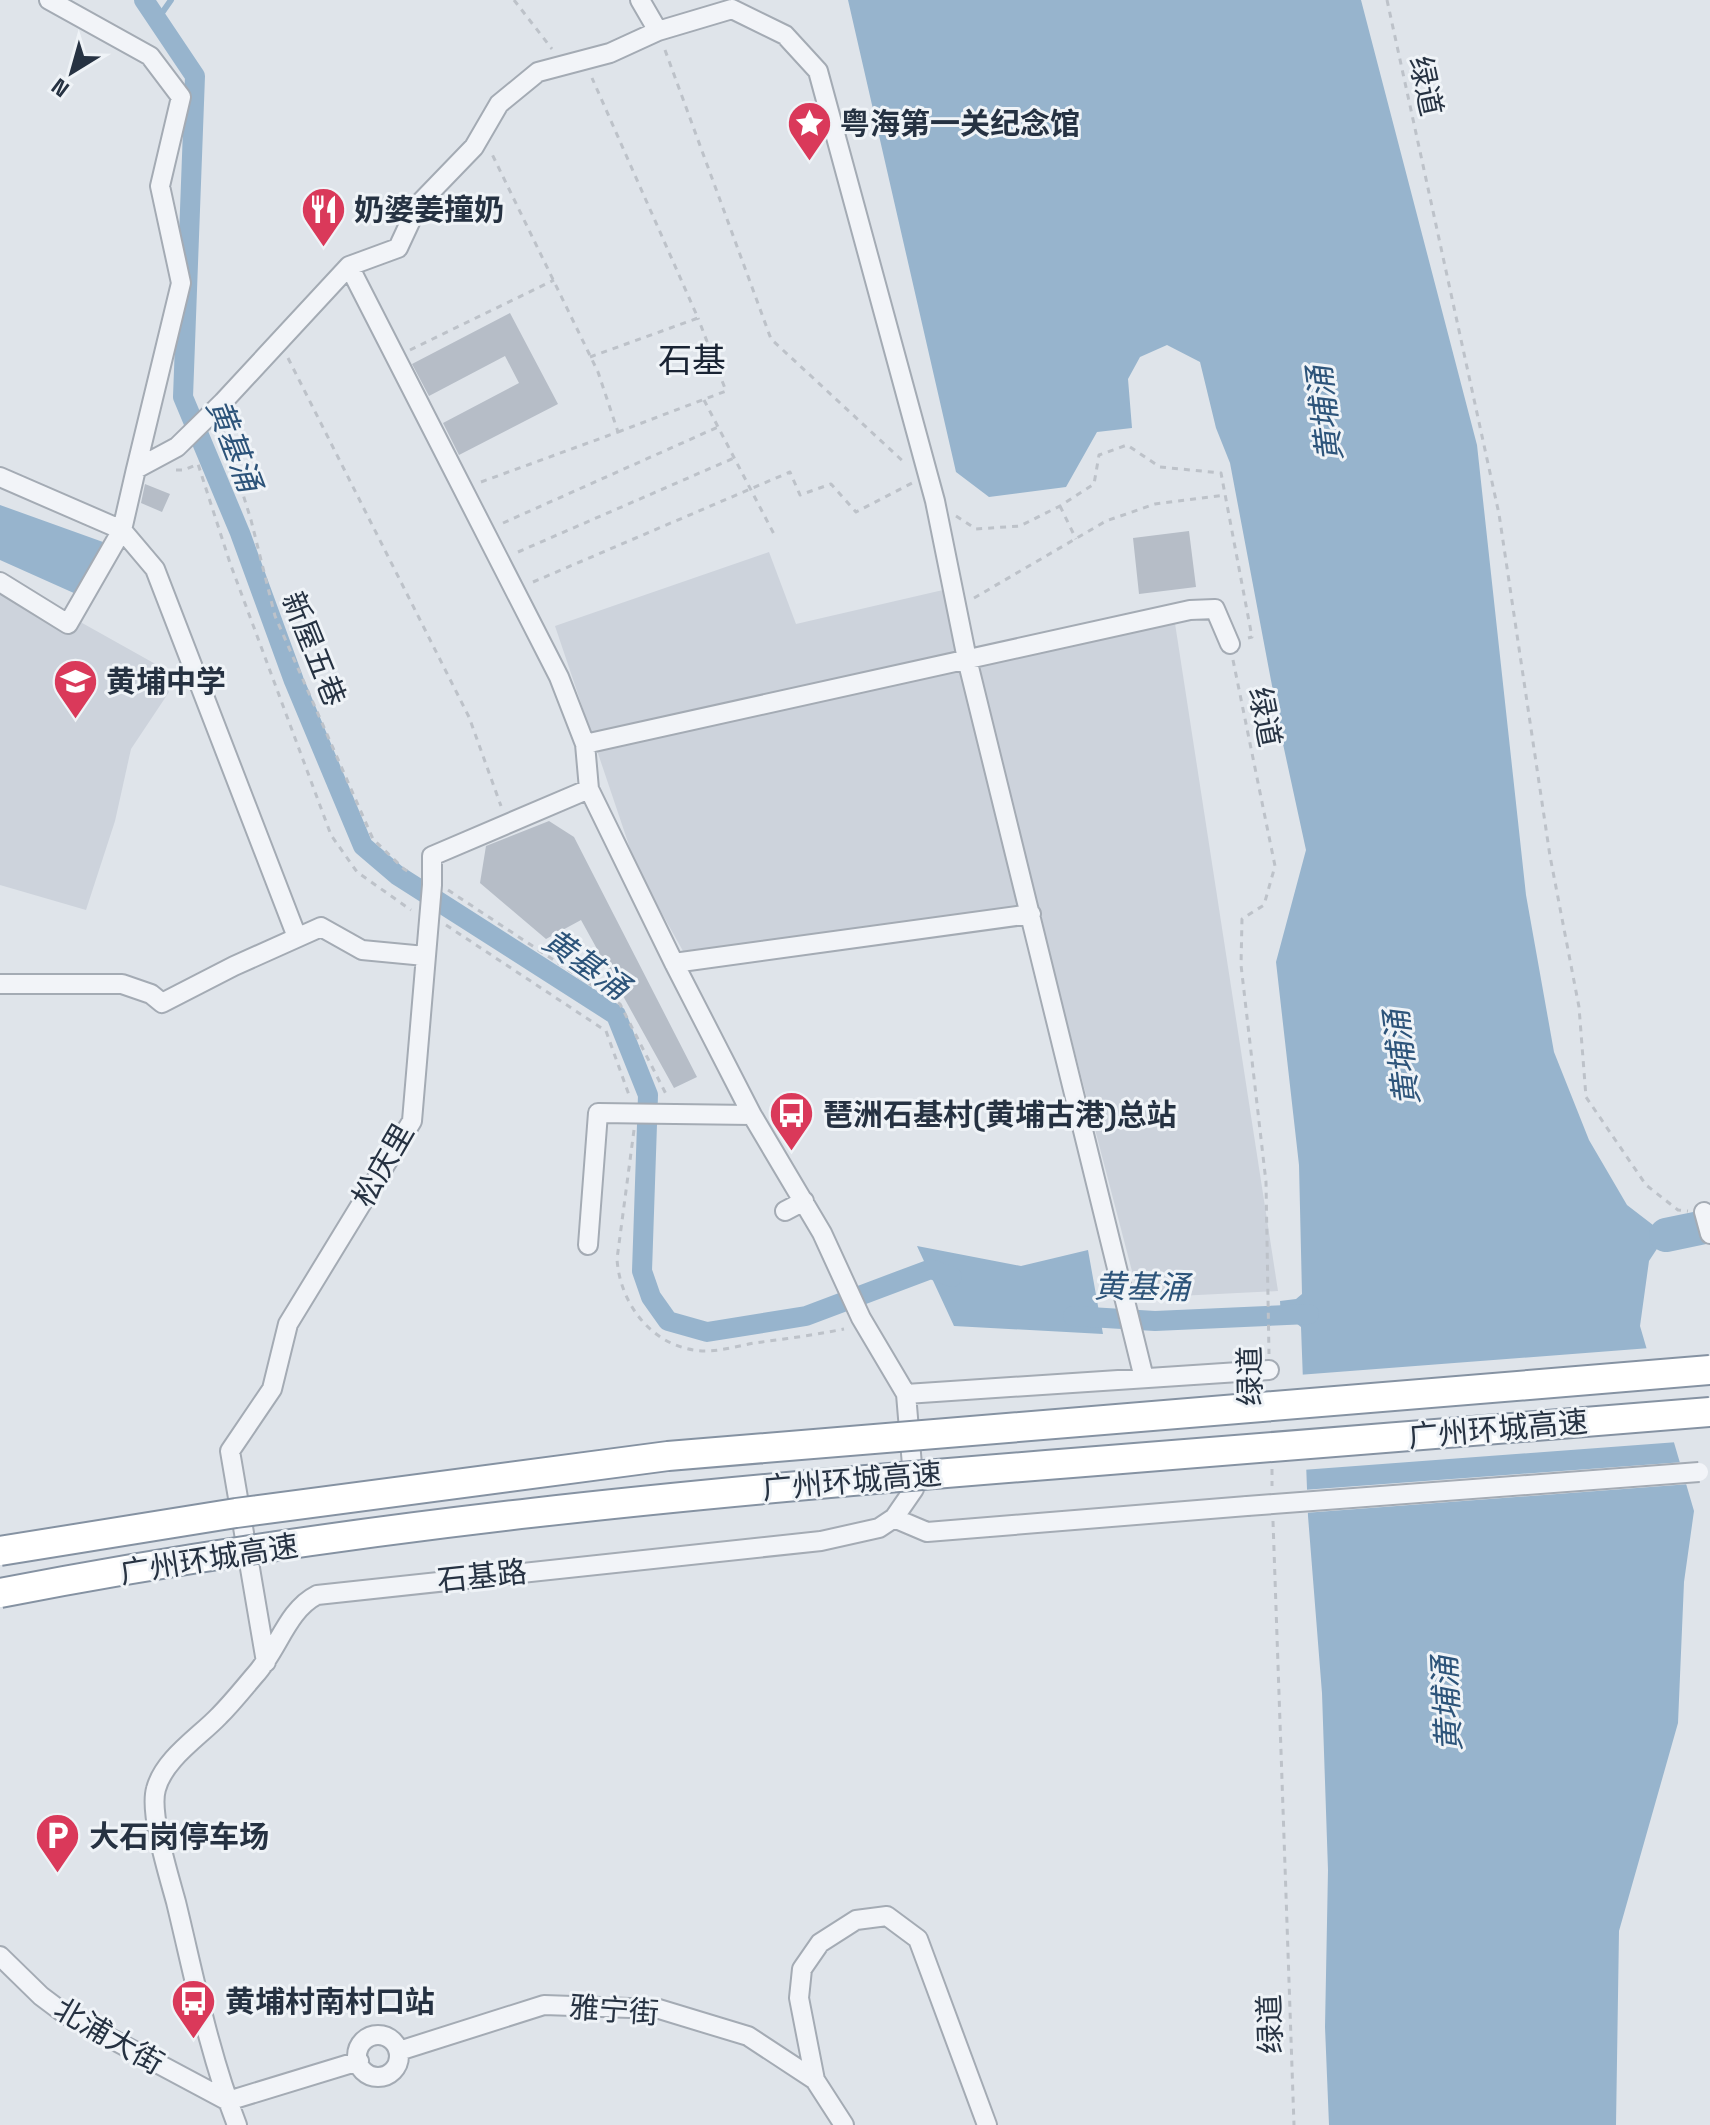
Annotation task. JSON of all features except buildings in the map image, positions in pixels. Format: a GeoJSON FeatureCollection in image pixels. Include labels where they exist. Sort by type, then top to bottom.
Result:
{"type":"FeatureCollection","features":[{"type":"Feature","properties":{"kind":"highway","name":"广州环城高速"},"geometry":{"type":"LineString","coordinates":[[0,1551],[251,1511],[668,1456],[1710,1370]]}},
{"type":"Feature","properties":{"kind":"highway","name":"广州环城高速"},"geometry":{"type":"LineString","coordinates":[[0,1593],[281,1547],[616,1502],[1710,1412]]}},
{"type":"Feature","properties":{"kind":"street"},"geometry":{"type":"LineString","coordinates":[[0,582],[68,624],[122,530],[181,283],[160,186],[181,97],[150,56],[49,0]]}},
{"type":"Feature","properties":{"kind":"street"},"geometry":{"type":"LineString","coordinates":[[640,0],[658,31]]}},
{"type":"Feature","properties":{"kind":"street"},"geometry":{"type":"LineString","coordinates":[[136,469],[177,447],[349,266],[398,248],[418,205],[474,147],[499,104],[538,72],[610,53],[658,31],[732,9],[785,35],[818,71],[929,489],[967,659],[1144,1378]]}},
{"type":"Feature","properties":{"kind":"street"},"geometry":{"type":"LineString","coordinates":[[349,266],[559,677],[585,744],[589,789],[674,963],[752,1115],[804,1201],[861,1318],[906,1394],[914,1489],[894,1518],[927,1532],[1704,1472]]}},
{"type":"Feature","properties":{"kind":"street"},"geometry":{"type":"LineString","coordinates":[[0,477],[122,530],[155,569],[297,937]]}},
{"type":"Feature","properties":{"kind":"street"},"geometry":{"type":"LineString","coordinates":[[585,744],[1190,610],[1215,609],[1230,644]]}},
{"type":"Feature","properties":{"kind":"street"},"geometry":{"type":"LineString","coordinates":[[508,824],[589,789]]}},
{"type":"Feature","properties":{"kind":"street","name":"松庆里"},"geometry":{"type":"LineString","coordinates":[[266,1662],[230,1451],[272,1389],[288,1324],[412,1121],[432,856],[508,824]]}},
{"type":"Feature","properties":{"kind":"street"},"geometry":{"type":"LineString","coordinates":[[674,963],[1031,914]]}},
{"type":"Feature","properties":{"kind":"street"},"geometry":{"type":"LineString","coordinates":[[0,984],[122,984],[151,994],[162,1003],[321,927],[362,950],[425,956]]}},
{"type":"Feature","properties":{"kind":"street"},"geometry":{"type":"LineString","coordinates":[[588,1245],[598,1113],[752,1115]]}},
{"type":"Feature","properties":{"kind":"street"},"geometry":{"type":"LineString","coordinates":[[785,1211],[804,1201]]}},
{"type":"Feature","properties":{"kind":"street"},"geometry":{"type":"LineString","coordinates":[[906,1394],[1269,1370]]}},
{"type":"Feature","properties":{"kind":"street","name":"石基路"},"geometry":{"type":"LineString","coordinates":[[237,2125],[172,1886],[154,1801],[156,1786],[168,1767],[219,1716],[266,1662],[303,1602],[317,1595],[821,1541],[879,1528],[894,1518]]}},
{"type":"Feature","properties":{"kind":"street"},"geometry":{"type":"LineString","coordinates":[[815,2080],[799,1998],[802,1969],[820,1943],[856,1920],[887,1916],[918,1939],[987,2125]]}},
{"type":"Feature","properties":{"kind":"street","name":"北浦大街"},"geometry":{"type":"LineString","coordinates":[[0,1956],[41,1996],[65,2014],[228,2101]]}},
{"type":"Feature","properties":{"kind":"street","name":"雅宁街"},"geometry":{"type":"LineString","coordinates":[[399,2051],[544,2005],[659,2009],[748,2036],[815,2080],[844,2125]]}},
{"type":"Feature","properties":{"kind":"street"},"geometry":{"type":"LineString","coordinates":[[368,2037],[390,2038],[399,2051],[395,2069],[378,2077],[366,2073],[359,2061],[358,2050],[368,2037]]}},
{"type":"Feature","properties":{"kind":"street"},"geometry":{"type":"LineString","coordinates":[[228,2101],[359,2061]]}},
{"type":"Feature","properties":{"kind":"path"},"geometry":{"type":"LineString","coordinates":[[514,0],[564,65]]}},
{"type":"Feature","properties":{"kind":"path","name":"绿道"},"geometry":{"type":"LineString","coordinates":[[1387,0],[1499,514],[1550,856],[1579,1007],[1586,1097],[1646,1185],[1678,1210],[1706,1221]]}},
{"type":"Feature","properties":{"kind":"path"},"geometry":{"type":"LineString","coordinates":[[658,31],[771,339],[929,489],[976,529],[1020,526],[1060,506],[1094,484],[1099,455],[1127,445],[1160,467],[1221,473],[1252,637],[1230,644]]}},
{"type":"Feature","properties":{"kind":"path"},"geometry":{"type":"LineString","coordinates":[[463,488],[726,391],[698,318],[584,60]]}},
{"type":"Feature","properties":{"kind":"path"},"geometry":{"type":"LineString","coordinates":[[482,134],[590,357],[618,432]]}},
{"type":"Feature","properties":{"kind":"path"},"geometry":{"type":"LineString","coordinates":[[395,357],[554,280]]}},
{"type":"Feature","properties":{"kind":"path"},"geometry":{"type":"LineString","coordinates":[[590,357],[698,318]]}},
{"type":"Feature","properties":{"kind":"path"},"geometry":{"type":"LineString","coordinates":[[280,341],[469,717],[508,824]]}},
{"type":"Feature","properties":{"kind":"path"},"geometry":{"type":"LineString","coordinates":[[704,400],[775,536]]}},
{"type":"Feature","properties":{"kind":"path","name":"新屋五巷"},"geometry":{"type":"LineString","coordinates":[[219,405],[233,417],[223,430],[251,520],[275,616],[373,839],[404,869],[432,885]]}},
{"type":"Feature","properties":{"kind":"path"},"geometry":{"type":"LineString","coordinates":[[485,531],[718,427]]}},
{"type":"Feature","properties":{"kind":"path"},"geometry":{"type":"LineString","coordinates":[[500,560],[734,458]]}},
{"type":"Feature","properties":{"kind":"path"},"geometry":{"type":"LineString","coordinates":[[136,469],[184,470],[198,464],[230,563],[331,835],[357,872],[427,922],[444,924],[606,1031],[636,1115],[617,1259],[618,1279],[628,1303],[644,1324],[670,1344],[705,1351],[844,1329],[861,1318]]}},
{"type":"Feature","properties":{"kind":"path"},"geometry":{"type":"LineString","coordinates":[[515,590],[790,472],[800,495],[831,484],[856,512],[929,489]]}},
{"type":"Feature","properties":{"kind":"path"},"geometry":{"type":"LineString","coordinates":[[956,606],[998,586],[1029,564],[1106,521],[1155,504],[1225,495]]}},
{"type":"Feature","properties":{"kind":"path"},"geometry":{"type":"LineString","coordinates":[[1060,506],[1077,539]]}},
{"type":"Feature","properties":{"kind":"path","name":"绿道"},"geometry":{"type":"LineString","coordinates":[[1230,644],[1275,866],[1264,905],[1242,919],[1241,965],[1266,1182],[1269,1370]]}},
{"type":"Feature","properties":{"kind":"path"},"geometry":{"type":"LineString","coordinates":[[432,885],[453,891],[620,1004],[667,1095],[668,1115]]}},
{"type":"Feature","properties":{"kind":"path"},"geometry":{"type":"LineString","coordinates":[[1271,1460],[1272,1490]]}},
{"type":"Feature","properties":{"kind":"path","name":"绿道"},"geometry":{"type":"LineString","coordinates":[[1273,1519],[1294,2125]]}},
{"type":"Feature","properties":{"kind":"shaded area"},"geometry":{"type":"Polygon","coordinates":[[[769,552],[796,624],[943,590],[957,652],[1172,604],[1278,1291],[1139,1298],[1037,907],[683,951],[637,869],[555,626],[769,552]]]}},
{"type":"Feature","properties":{"kind":"shaded area","name":"黄埔中学"},"geometry":{"type":"Polygon","coordinates":[[[0,577],[159,666],[169,692],[131,749],[115,821],[86,910],[0,885],[0,577]]]}},
{"type":"Feature","properties":{"kind":"water","name":"黄埔涌"},"geometry":{"type":"Polygon","coordinates":[[[848,0],[1361,0],[1477,445],[1526,895],[1554,1052],[1589,1140],[1627,1205],[1666,1235],[1649,1261],[1640,1326],[1694,1511],[1684,1582],[1678,1723],[1619,1931],[1616,2125],[1329,2125],[1325,2027],[1328,1870],[1322,1693],[1308,1516],[1301,1327],[1281,1319],[1280,1301],[1296,1299],[1302,1294],[1299,1165],[1276,962],[1306,850],[1230,463],[1216,428],[1200,362],[1167,345],[1140,357],[1128,379],[1132,428],[1097,432],[1066,487],[989,497],[956,472],[848,0]]]}},
{"type":"Feature","properties":{"kind":"water"},"geometry":{"type":"Polygon","coordinates":[[[0,505],[103,542],[76,594],[0,560],[0,505]]]}},
{"type":"Feature","properties":{"kind":"water"},"geometry":{"type":"Polygon","coordinates":[[[917,1246],[1021,1266],[1088,1250],[1103,1334],[954,1326],[917,1246]]]}},
{"type":"Feature","properties":{"kind":"pier"},"geometry":{"type":"Polygon","coordinates":[[[1650,1348],[1678,1442],[1302,1470],[1298,1375],[1650,1348]]]}},
{"type":"Feature","properties":{"kind":"pier"},"geometry":{"type":"Polygon","coordinates":[[[1684,1462],[1690,1484],[1304,1513],[1303,1490],[1684,1462]]]}},
{"type":"Feature","properties":{"kind":"waterway","name":"黄基涌"},"geometry":{"type":"LineString","coordinates":[[144,0],[195,76],[183,397],[240,533],[294,681],[363,846],[397,875],[616,1015],[648,1095],[642,1271],[651,1297],[668,1321],[707,1332],[806,1316],[931,1269],[952,1277]]}},
{"type":"Feature","properties":{"kind":"waterway"},"geometry":{"type":"LineString","coordinates":[[157,20],[171,0]]}},
{"type":"Feature","properties":{"kind":"waterway"},"geometry":{"type":"LineString","coordinates":[[1666,1235],[1710,1226]]}},
{"type":"Feature","properties":{"kind":"waterway","name":"黄基涌"},"geometry":{"type":"LineString","coordinates":[[1073,1316],[1155,1321],[1309,1314]]}},
{"type":"Feature","properties":{"kind":"place","name":"粤海第一关纪念馆"},"geometry":{"type":"Point","coordinates":[809,162]}},
{"type":"Feature","properties":{"kind":"place","name":"奶婆姜撞奶"},"geometry":{"type":"Point","coordinates":[323,248]}},
{"type":"Feature","properties":{"kind":"place","name":"黄埔中学"},"geometry":{"type":"Point","coordinates":[75,720]}},
{"type":"Feature","properties":{"kind":"place","name":"琶洲石基村(黄埔古港)总站"},"geometry":{"type":"Point","coordinates":[792,1153]}},
{"type":"Feature","properties":{"kind":"place","name":"大石岗停车场"},"geometry":{"type":"Point","coordinates":[58,1875]}},
{"type":"Feature","properties":{"kind":"place","name":"黄埔村南村口站"},"geometry":{"type":"Point","coordinates":[194,2040]}},
{"type":"Feature","properties":{"kind":"district","name":"石基"},"geometry":{"type":"Point","coordinates":[692,360]}}]}
